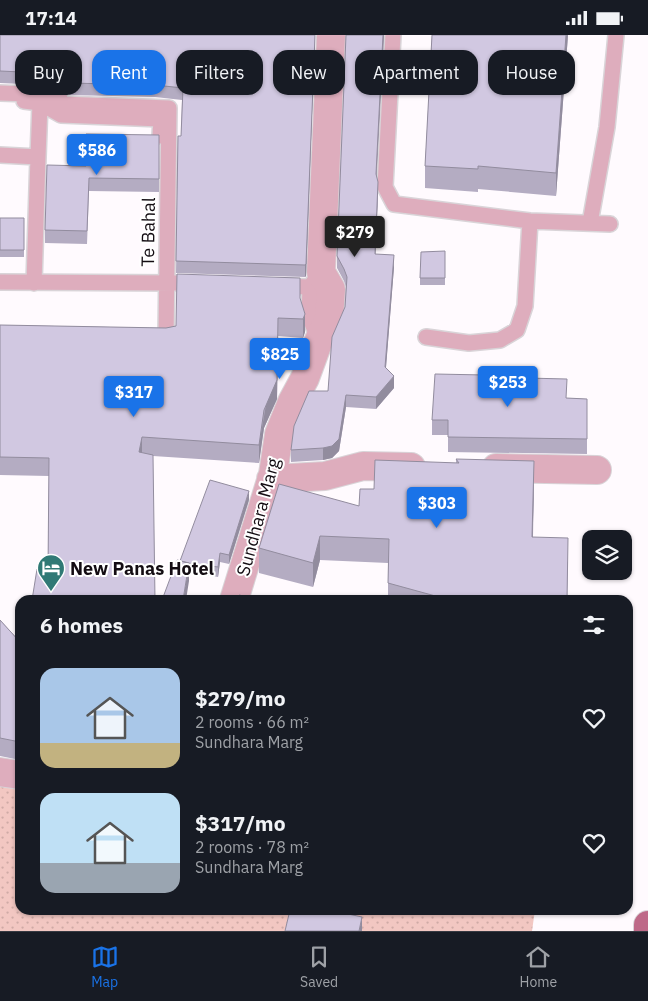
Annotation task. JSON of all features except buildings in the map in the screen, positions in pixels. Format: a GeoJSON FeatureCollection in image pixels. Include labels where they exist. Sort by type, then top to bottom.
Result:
{"type":"FeatureCollection","features":[{"type":"Feature","properties":{"kind":"main road"},"geometry":{"type":"LineString","coordinates":[[648,925],[648,931]]}},
{"type":"Feature","properties":{"kind":"street"},"geometry":{"type":"LineString","coordinates":[[315,280],[331,35]]}},
{"type":"Feature","properties":{"kind":"street","name":"Sundhara Marg"},"geometry":{"type":"LineString","coordinates":[[236,595],[271,479],[279,434],[292,402],[305,378],[329,318],[331,289],[315,280]]}},
{"type":"Feature","properties":{"kind":"street"},"geometry":{"type":"LineString","coordinates":[[271,479],[325,476],[363,466],[432,467]]}},
{"type":"Feature","properties":{"kind":"street"},"geometry":{"type":"LineString","coordinates":[[471,468],[597,470]]}},
{"type":"Feature","properties":{"kind":"street"},"geometry":{"type":"LineString","coordinates":[[0,772],[15,774]]}},
{"type":"Feature","properties":{"kind":"lane"},"geometry":{"type":"LineString","coordinates":[[393,35],[385,187],[394,204],[530,221],[610,224]]}},
{"type":"Feature","properties":{"kind":"lane"},"geometry":{"type":"LineString","coordinates":[[590,223],[607,127],[616,35]]}},
{"type":"Feature","properties":{"kind":"lane","name":"Te Bahal"},"geometry":{"type":"LineString","coordinates":[[0,93],[59,95],[61,104],[169,108],[162,283],[166,337],[137,337]]}},
{"type":"Feature","properties":{"kind":"lane"},"geometry":{"type":"LineString","coordinates":[[0,100],[40,103],[61,115],[161,119],[162,283]]}},
{"type":"Feature","properties":{"kind":"lane"},"geometry":{"type":"LineString","coordinates":[[34,283],[40,103]]}},
{"type":"Feature","properties":{"kind":"lane"},"geometry":{"type":"LineString","coordinates":[[0,155],[38,157]]}},
{"type":"Feature","properties":{"kind":"lane"},"geometry":{"type":"LineString","coordinates":[[426,337],[469,343],[500,340],[517,330],[525,306],[530,221]]}},
{"type":"Feature","properties":{"kind":"lane"},"geometry":{"type":"LineString","coordinates":[[262,286],[315,280]]}},
{"type":"Feature","properties":{"kind":"lane"},"geometry":{"type":"LineString","coordinates":[[0,282],[195,284]]}},
{"type":"Feature","properties":{"kind":"shaded area"},"geometry":{"type":"Polygon","coordinates":[[[0,781],[15,783],[15,915],[534,915],[532,931],[0,931],[0,781]]]}},
{"type":"Feature","properties":{"kind":"place","name":"New Panas Hotel"},"geometry":{"type":"Point","coordinates":[51,592]}}]}
